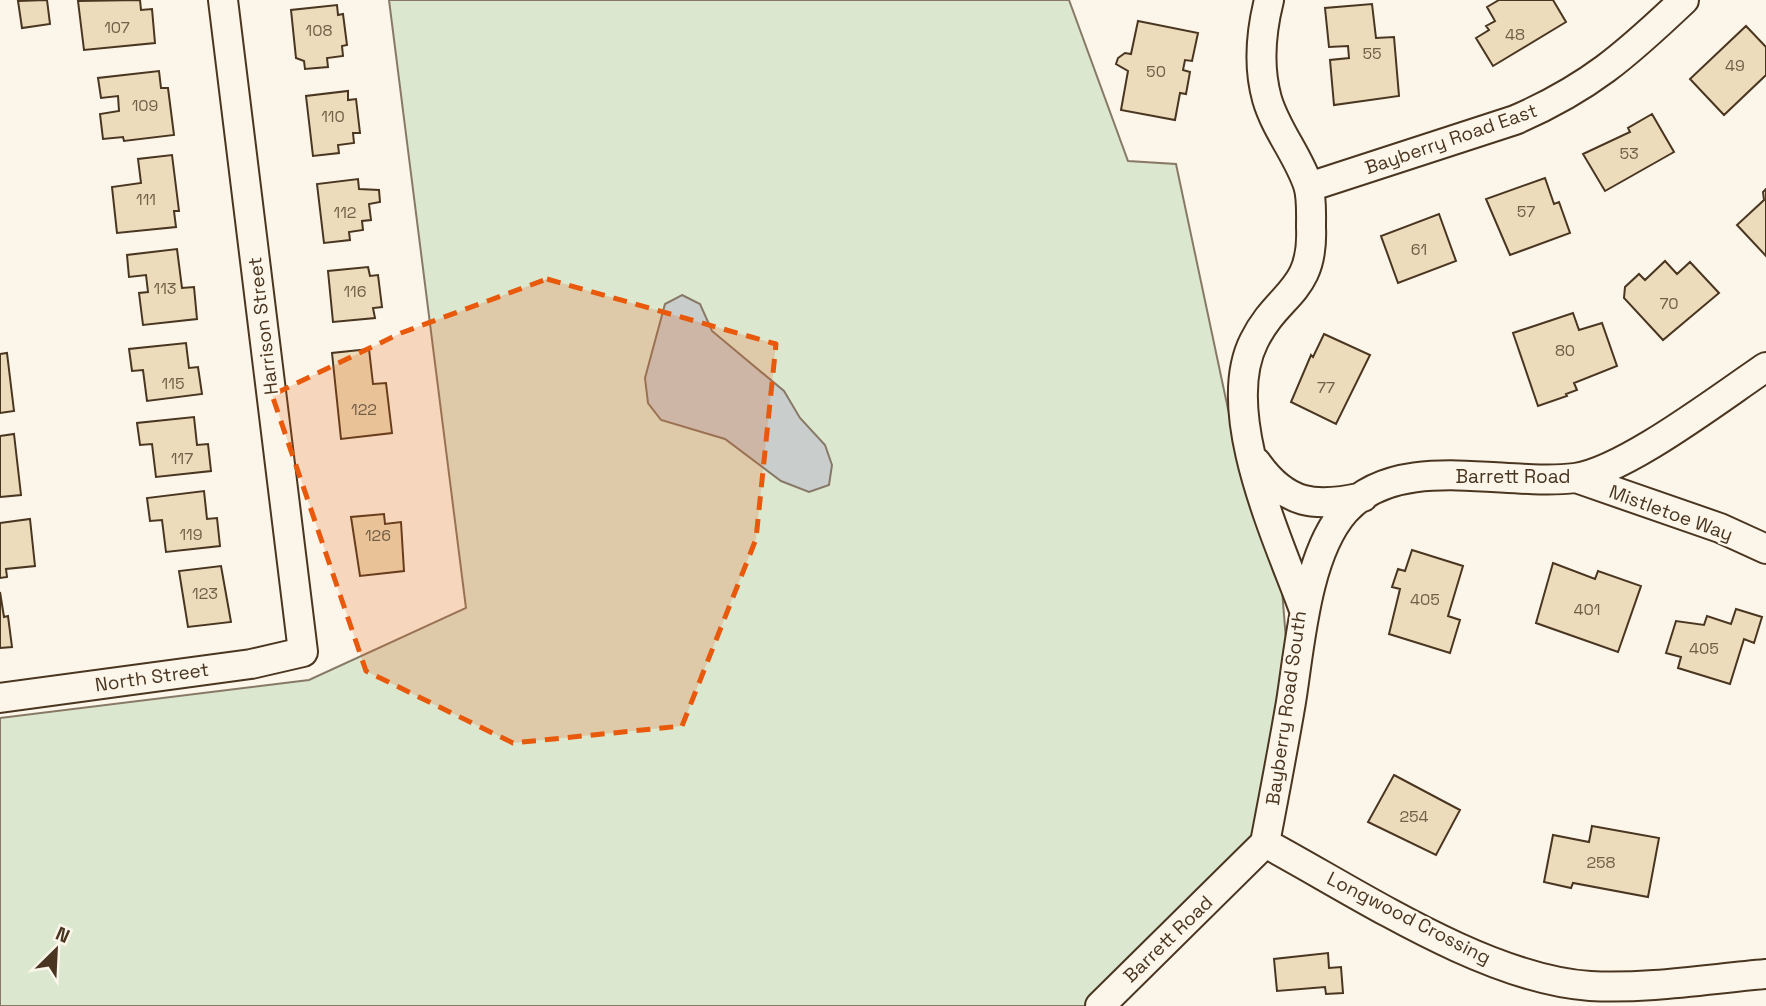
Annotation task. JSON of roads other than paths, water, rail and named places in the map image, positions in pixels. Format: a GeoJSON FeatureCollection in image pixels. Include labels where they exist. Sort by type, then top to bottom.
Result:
{"type":"FeatureCollection","features":[{"type":"Feature","properties":{"kind":"street","name":"Harrison Street"},"geometry":{"type":"LineString","coordinates":[[223,0],[303,652]]}},
{"type":"Feature","properties":{"kind":"street"},"geometry":{"type":"LineString","coordinates":[[1269,0],[1262,28],[1262,71],[1267,100],[1309,187]]}},
{"type":"Feature","properties":{"kind":"street","name":"Bayberry Road East"},"geometry":{"type":"LineString","coordinates":[[1309,187],[1515,120],[1545,107],[1592,81],[1626,55],[1684,0]]}},
{"type":"Feature","properties":{"kind":"street","name":"Bayberry Road South"},"geometry":{"type":"LineString","coordinates":[[1265,842],[1304,610],[1252,456],[1244,428],[1240,390],[1243,366],[1254,340],[1276,309],[1303,280],[1308,267],[1312,231],[1309,187]]}},
{"type":"Feature","properties":{"kind":"street","name":"Barrett Road"},"geometry":{"type":"LineString","coordinates":[[1304,610],[1317,566],[1335,527],[1346,510],[1363,497],[1396,481],[1438,475],[1576,478],[1639,451],[1766,367]]}},
{"type":"Feature","properties":{"kind":"street","name":"Bayberry Road South"},"geometry":{"type":"LineString","coordinates":[[1252,456],[1265,475],[1282,490],[1300,500],[1333,504],[1363,497]]}},
{"type":"Feature","properties":{"kind":"street","name":"Mistletoe Way"},"geometry":{"type":"LineString","coordinates":[[1576,478],[1720,528],[1766,549]]}},
{"type":"Feature","properties":{"kind":"street","name":"North Street"},"geometry":{"type":"LineString","coordinates":[[0,698],[251,664],[303,652]]}},
{"type":"Feature","properties":{"kind":"street","name":"Barrett Road"},"geometry":{"type":"LineString","coordinates":[[1100,1006],[1265,842]]}},
{"type":"Feature","properties":{"kind":"street","name":"Longwood Crossing"},"geometry":{"type":"LineString","coordinates":[[1265,842],[1441,938],[1496,963],[1550,980],[1589,986],[1634,987],[1766,974]]}}]}
